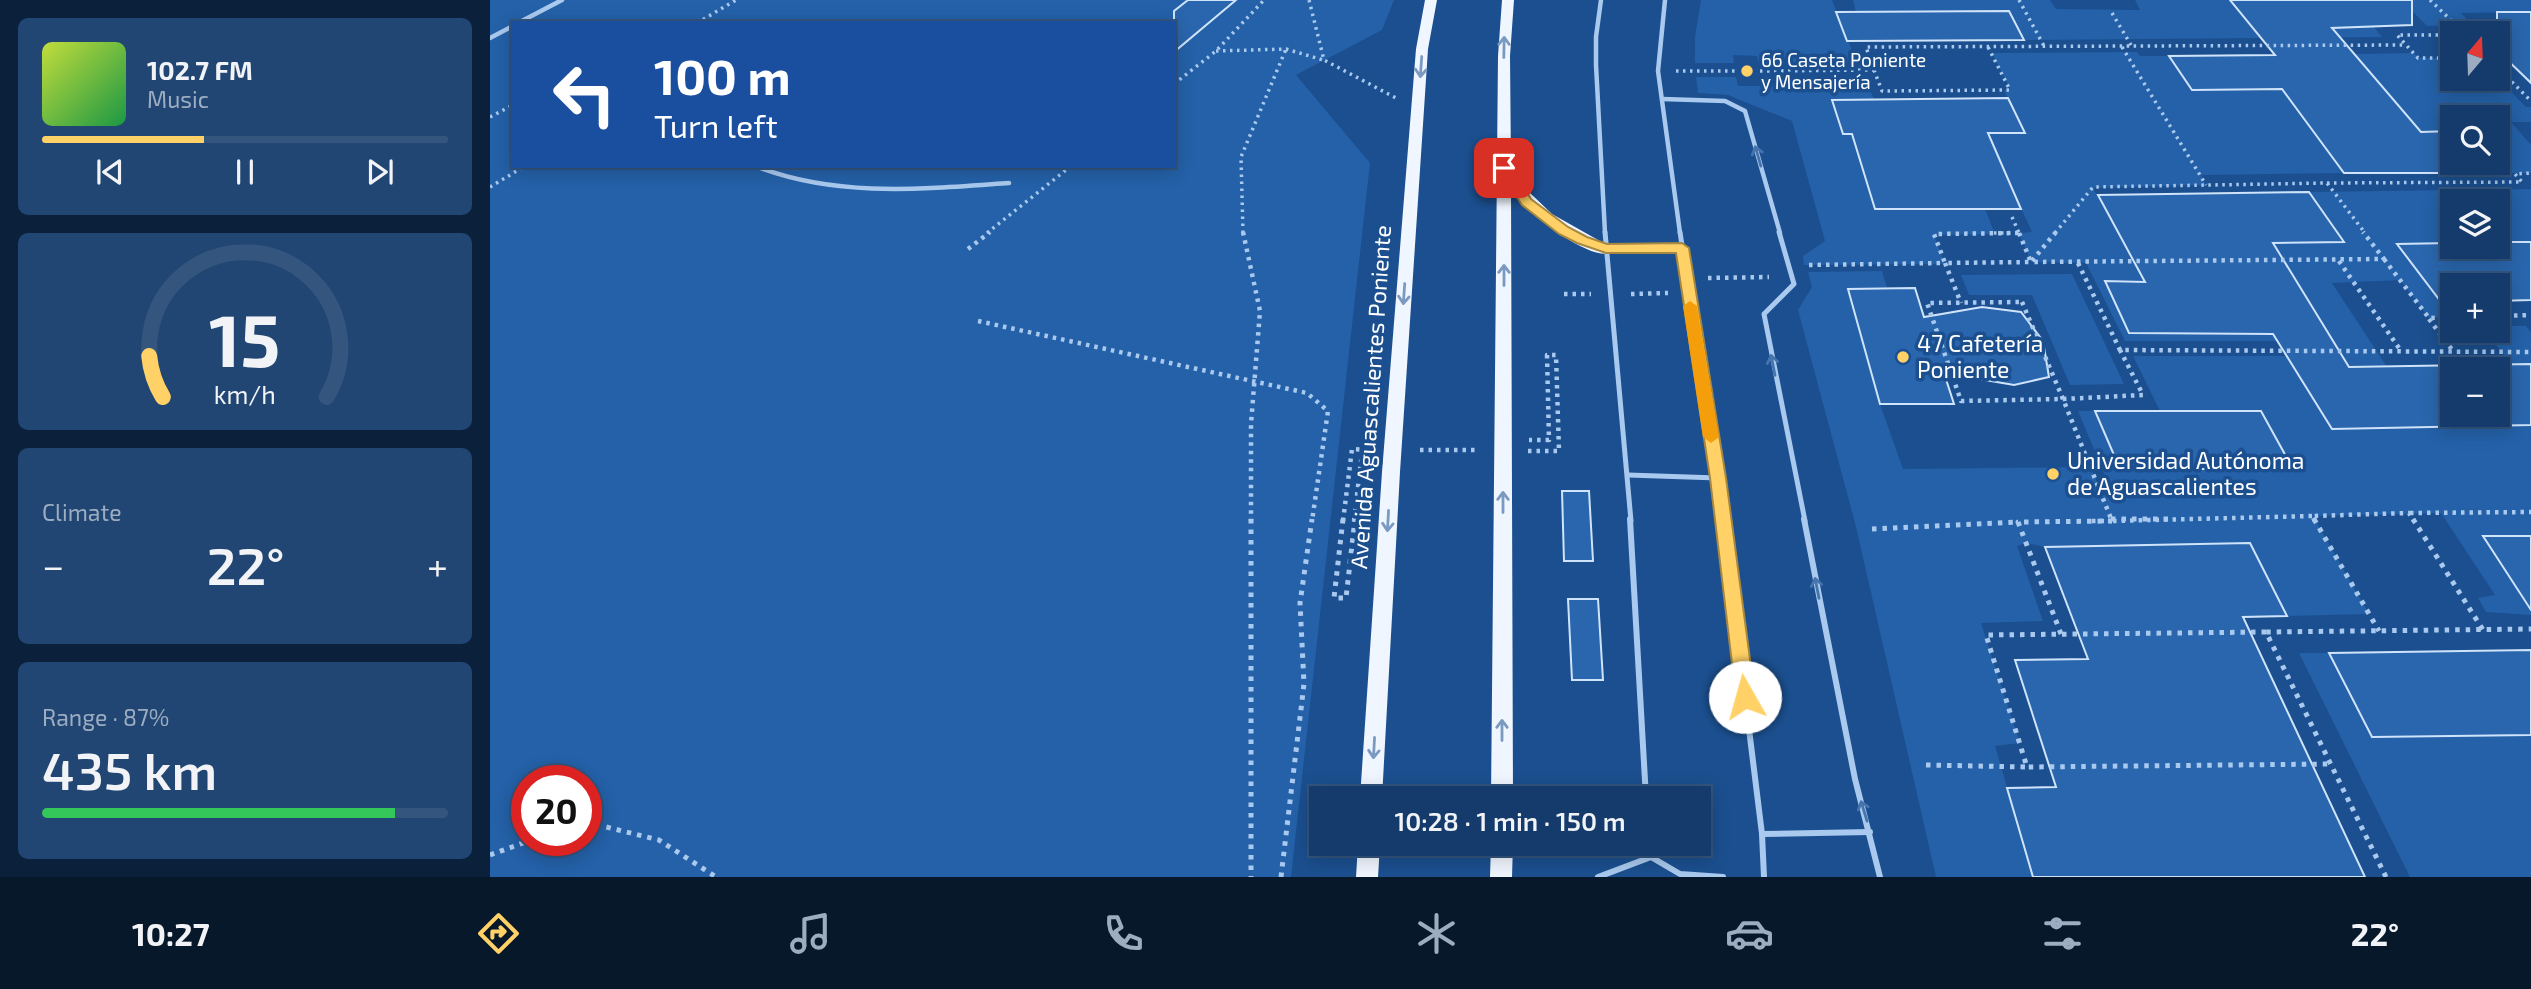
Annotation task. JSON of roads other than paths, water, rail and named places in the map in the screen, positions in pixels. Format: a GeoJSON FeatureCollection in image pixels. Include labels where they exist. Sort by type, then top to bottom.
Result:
{"type":"FeatureCollection","features":[{"type":"Feature","properties":{"kind":"main road","name":"Avenida Aguascalientes Poniente"},"geometry":{"type":"LineString","coordinates":[[1372,786],[1391,472],[1422,49],[1431,0]]}},
{"type":"Feature","properties":{"kind":"main road"},"geometry":{"type":"LineString","coordinates":[[1502,786],[1504,56],[1508,0]]}},
{"type":"Feature","properties":{"kind":"main road"},"geometry":{"type":"LineString","coordinates":[[1504,168],[1527,202],[1563,230],[1606,248]]}},
{"type":"Feature","properties":{"kind":"main road"},"geometry":{"type":"LineString","coordinates":[[1367,877],[1368,856]]}},
{"type":"Feature","properties":{"kind":"main road"},"geometry":{"type":"LineString","coordinates":[[1501,877],[1502,856]]}},
{"type":"Feature","properties":{"kind":"lane"},"geometry":{"type":"LineString","coordinates":[[523,21],[562,0]]}},
{"type":"Feature","properties":{"kind":"lane"},"geometry":{"type":"LineString","coordinates":[[1601,0],[1596,56],[1606,248],[1628,475],[1645,786]]}},
{"type":"Feature","properties":{"kind":"lane"},"geometry":{"type":"LineString","coordinates":[[1665,0],[1658,71],[1688,293],[1718,478],[1762,834],[1764,877]]}},
{"type":"Feature","properties":{"kind":"lane"},"geometry":{"type":"LineString","coordinates":[[490,38],[511,27]]}},
{"type":"Feature","properties":{"kind":"lane"},"geometry":{"type":"LineString","coordinates":[[1662,99],[1725,101],[1745,111],[1789,265],[1794,284],[1764,314],[1855,779],[1880,877]]}},
{"type":"Feature","properties":{"kind":"lane"},"geometry":{"type":"LineString","coordinates":[[759,168],[777,177],[830,187],[904,189],[1009,183]]}},
{"type":"Feature","properties":{"kind":"lane"},"geometry":{"type":"LineString","coordinates":[[1606,248],[1682,248]]}},
{"type":"Feature","properties":{"kind":"lane"},"geometry":{"type":"LineString","coordinates":[[1628,475],[1718,478]]}},
{"type":"Feature","properties":{"kind":"lane"},"geometry":{"type":"LineString","coordinates":[[1762,834],[1870,832]]}},
{"type":"Feature","properties":{"kind":"lane"},"geometry":{"type":"LineString","coordinates":[[1598,877],[1651,858],[1680,874],[1723,877]]}},
{"type":"Feature","properties":{"kind":"place","name":"66 Caseta Poniente y Mensajería"},"geometry":{"type":"Point","coordinates":[1747,71]}},
{"type":"Feature","properties":{"kind":"place","name":"47 Cafetería Poniente"},"geometry":{"type":"Point","coordinates":[1903,357]}},
{"type":"Feature","properties":{"kind":"place","name":"Universidad Autónoma de Aguascalientes"},"geometry":{"type":"Point","coordinates":[2053,474]}}]}
